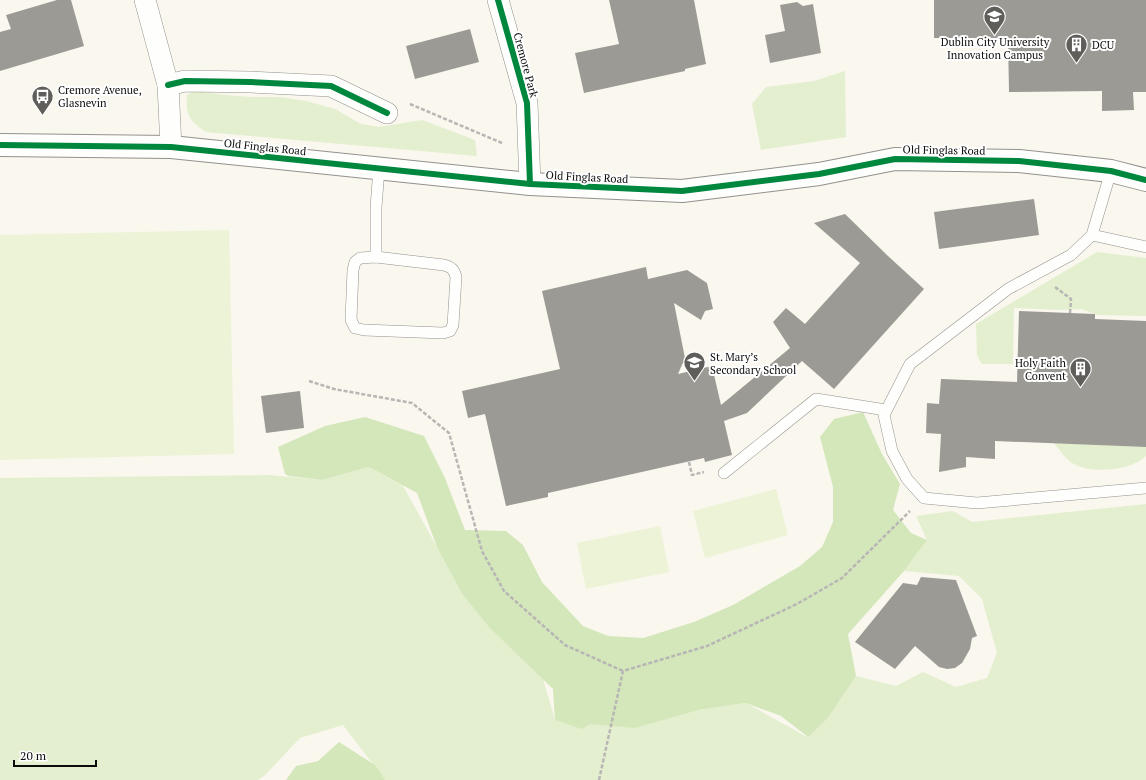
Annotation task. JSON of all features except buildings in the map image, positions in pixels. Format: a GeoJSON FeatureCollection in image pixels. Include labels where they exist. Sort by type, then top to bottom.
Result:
{"type":"FeatureCollection","features":[{"type":"Feature","properties":{"kind":"street"},"geometry":{"type":"LineString","coordinates":[[145,0],[168,85],[172,147]]}},
{"type":"Feature","properties":{"kind":"street","name":"Cremore Park"},"geometry":{"type":"LineString","coordinates":[[498,0],[527,103],[530,184]]}},
{"type":"Feature","properties":{"kind":"street"},"geometry":{"type":"LineString","coordinates":[[168,85],[185,81],[250,82],[331,86],[387,113]]}},
{"type":"Feature","properties":{"kind":"street","name":"Old Finglas Road"},"geometry":{"type":"LineString","coordinates":[[0,145],[172,147],[530,184],[682,192],[819,174],[895,159],[1019,161],[1111,171],[1146,180]]}},
{"type":"Feature","properties":{"kind":"lane"},"geometry":{"type":"LineString","coordinates":[[376,257],[376,207],[379,169]]}},
{"type":"Feature","properties":{"kind":"lane"},"geometry":{"type":"LineString","coordinates":[[1111,171],[1092,235],[1071,255],[1008,289],[910,364],[884,415],[892,452],[908,479],[924,498],[976,503],[1146,488]]}},
{"type":"Feature","properties":{"kind":"lane"},"geometry":{"type":"LineString","coordinates":[[1092,235],[1146,247]]}},
{"type":"Feature","properties":{"kind":"lane"},"geometry":{"type":"LineString","coordinates":[[376,257],[444,264],[450,267],[455,272],[456,277],[453,325],[450,331],[443,333],[364,330],[355,328],[351,320],[353,270],[356,262],[360,258],[376,257]]}},
{"type":"Feature","properties":{"kind":"lane"},"geometry":{"type":"LineString","coordinates":[[724,473],[816,399],[886,410]]}},
{"type":"Feature","properties":{"kind":"path"},"geometry":{"type":"LineString","coordinates":[[387,113],[406,102],[502,143]]}},
{"type":"Feature","properties":{"kind":"path"},"geometry":{"type":"LineString","coordinates":[[1037,274],[1071,299],[1070,313]]}},
{"type":"Feature","properties":{"kind":"path"},"geometry":{"type":"LineString","coordinates":[[309,381],[334,389],[412,403],[449,433],[482,552],[504,591],[565,645],[623,671],[707,646],[797,604],[842,578],[924,498]]}},
{"type":"Feature","properties":{"kind":"path"},"geometry":{"type":"LineString","coordinates":[[689,462],[692,475],[708,470]]}},
{"type":"Feature","properties":{"kind":"path"},"geometry":{"type":"LineString","coordinates":[[599,780],[623,671]]}},
{"type":"Feature","properties":{"kind":"green space"},"geometry":{"type":"Polygon","coordinates":[[[845,71],[846,137],[761,150],[752,104],[766,87],[814,81],[845,71]]]}},
{"type":"Feature","properties":{"kind":"green space"},"geometry":{"type":"Polygon","coordinates":[[[195,91],[250,97],[279,97],[306,101],[335,109],[361,124],[379,127],[422,120],[475,140],[477,156],[206,132],[192,121],[188,113],[187,95],[195,91]]]}},
{"type":"Feature","properties":{"kind":"green space"},"geometry":{"type":"Polygon","coordinates":[[[229,230],[234,454],[0,460],[0,235],[229,230]]]}},
{"type":"Feature","properties":{"kind":"green space"},"geometry":{"type":"Polygon","coordinates":[[[1097,252],[1146,258],[1146,316],[1098,315],[1081,309],[1058,310],[1014,308],[1013,364],[982,364],[977,355],[976,324],[1097,252]]]}},
{"type":"Feature","properties":{"kind":"green space"},"geometry":{"type":"Polygon","coordinates":[[[863,412],[882,454],[900,484],[893,510],[911,533],[927,540],[904,571],[848,634],[856,676],[828,718],[808,737],[781,716],[746,703],[698,710],[635,728],[590,724],[582,729],[555,720],[553,689],[489,627],[463,595],[437,547],[417,493],[369,467],[322,480],[289,476],[285,474],[278,447],[325,426],[365,417],[424,436],[445,478],[465,530],[506,531],[523,545],[542,582],[583,626],[608,636],[643,638],[694,622],[733,605],[800,566],[822,547],[833,522],[833,487],[820,437],[834,419],[863,412]]]}},
{"type":"Feature","properties":{"kind":"green space"},"geometry":{"type":"Polygon","coordinates":[[[1054,443],[1146,447],[1146,456],[1139,461],[1120,468],[1109,470],[1088,469],[1071,462],[1054,443]]]}},
{"type":"Feature","properties":{"kind":"green space"},"geometry":{"type":"Polygon","coordinates":[[[369,467],[403,486],[437,547],[489,626],[543,679],[555,720],[698,710],[746,703],[807,737],[828,718],[856,676],[896,686],[923,672],[956,687],[987,678],[997,653],[982,599],[959,576],[904,571],[927,540],[916,516],[953,511],[972,522],[1146,504],[1146,780],[385,780],[343,725],[300,738],[264,776],[258,780],[0,780],[0,478],[268,475],[322,480],[369,467]]]}},
{"type":"Feature","properties":{"kind":"green space"},"geometry":{"type":"Polygon","coordinates":[[[776,489],[788,535],[705,558],[693,511],[776,489]]]}},
{"type":"Feature","properties":{"kind":"green space"},"geometry":{"type":"Polygon","coordinates":[[[660,526],[669,572],[586,589],[577,543],[660,526]]]}},
{"type":"Feature","properties":{"kind":"green space"},"geometry":{"type":"Polygon","coordinates":[[[339,742],[375,765],[385,780],[286,780],[296,766],[318,761],[339,742]]]}},
{"type":"Feature","properties":{"kind":"cycle path"},"geometry":{"type":"LineString","coordinates":[[498,0],[527,103],[530,184]]}},
{"type":"Feature","properties":{"kind":"cycle path"},"geometry":{"type":"LineString","coordinates":[[168,85],[185,81],[250,82],[331,86],[387,113]]}},
{"type":"Feature","properties":{"kind":"cycle path"},"geometry":{"type":"LineString","coordinates":[[0,145],[171,147],[530,184],[682,191],[819,174],[895,159],[1019,161],[1111,171],[1146,180]]}},
{"type":"Feature","properties":{"kind":"place","name":"Dublin City University Innovation Campus"},"geometry":{"type":"Point","coordinates":[995,36]}},
{"type":"Feature","properties":{"kind":"place","name":"DCU"},"geometry":{"type":"Point","coordinates":[1077,64]}},
{"type":"Feature","properties":{"kind":"place","name":"Cremore Avenue, Glasnevin"},"geometry":{"type":"Point","coordinates":[43,116]}},
{"type":"Feature","properties":{"kind":"place","name":"St. Mary’s Secondary School"},"geometry":{"type":"Point","coordinates":[694,382]}},
{"type":"Feature","properties":{"kind":"place","name":"Holy Faith Convent"},"geometry":{"type":"Point","coordinates":[1081,388]}}]}
